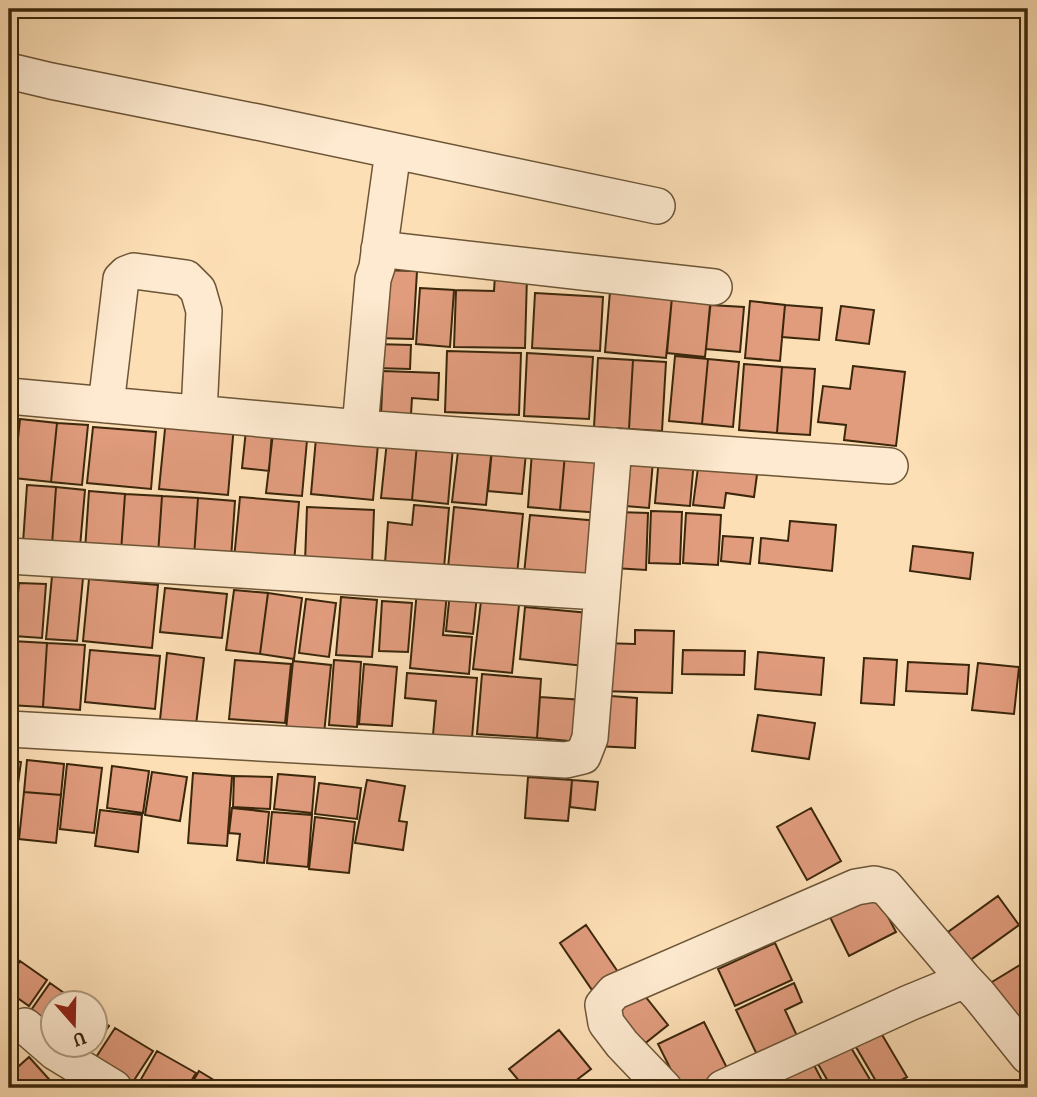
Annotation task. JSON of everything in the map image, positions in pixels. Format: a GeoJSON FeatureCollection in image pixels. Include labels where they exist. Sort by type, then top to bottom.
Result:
{"type":"FeatureCollection","features":[{"type":"Feature","properties":{"kind":"street"},"geometry":{"type":"LineString","coordinates":[[9,71],[657,206]]}},
{"type":"Feature","properties":{"kind":"street"},"geometry":{"type":"LineString","coordinates":[[360,428],[373,279],[377,267],[393,150]]}},
{"type":"Feature","properties":{"kind":"street"},"geometry":{"type":"LineString","coordinates":[[379,249],[714,288]]}},
{"type":"Feature","properties":{"kind":"street"},"geometry":{"type":"LineString","coordinates":[[106,405],[121,279],[134,271],[186,278],[198,290],[204,311],[199,413]]}},
{"type":"Feature","properties":{"kind":"street"},"geometry":{"type":"LineString","coordinates":[[9,396],[360,428],[890,466]]}},
{"type":"Feature","properties":{"kind":"street"},"geometry":{"type":"LineString","coordinates":[[9,729],[566,760],[583,756],[590,738],[614,446]]}},
{"type":"Feature","properties":{"kind":"street"},"geometry":{"type":"LineString","coordinates":[[9,556],[600,592]]}},
{"type":"Feature","properties":{"kind":"street"},"geometry":{"type":"LineString","coordinates":[[664,1088],[606,1023],[603,1005],[614,992],[856,887],[874,884],[887,887],[1028,1056]]}},
{"type":"Feature","properties":{"kind":"street"},"geometry":{"type":"LineString","coordinates":[[723,1088],[965,980]]}},
{"type":"Feature","properties":{"kind":"street"},"geometry":{"type":"LineString","coordinates":[[25,1026],[55,1052],[114,1088]]}},
{"type":"Feature","properties":{"kind":"building"},"geometry":{"type":"Polygon","coordinates":[[[380,270],[417,271],[413,339],[376,338],[380,270]]]}},
{"type":"Feature","properties":{"kind":"building"},"geometry":{"type":"Polygon","coordinates":[[[495,275],[527,276],[525,348],[454,347],[456,290],[494,291],[495,275]]]}},
{"type":"Feature","properties":{"kind":"building"},"geometry":{"type":"Polygon","coordinates":[[[420,288],[454,290],[450,347],[416,344],[420,288]]]}},
{"type":"Feature","properties":{"kind":"building"},"geometry":{"type":"Polygon","coordinates":[[[610,291],[672,297],[666,358],[605,352],[610,291]]]}},
{"type":"Feature","properties":{"kind":"building"},"geometry":{"type":"Polygon","coordinates":[[[535,293],[603,297],[600,351],[532,348],[535,293]]]}},
{"type":"Feature","properties":{"kind":"building"},"geometry":{"type":"Polygon","coordinates":[[[672,297],[711,300],[705,357],[667,353],[672,297]]]}},
{"type":"Feature","properties":{"kind":"building"},"geometry":{"type":"Polygon","coordinates":[[[750,301],[785,305],[780,361],[745,358],[750,301]]]}},
{"type":"Feature","properties":{"kind":"building"},"geometry":{"type":"Polygon","coordinates":[[[710,305],[744,307],[740,352],[706,349],[710,305]]]}},
{"type":"Feature","properties":{"kind":"building"},"geometry":{"type":"Polygon","coordinates":[[[785,305],[822,308],[819,340],[782,337],[785,305]]]}},
{"type":"Feature","properties":{"kind":"building"},"geometry":{"type":"Polygon","coordinates":[[[841,306],[874,310],[869,344],[836,340],[841,306]]]}},
{"type":"Feature","properties":{"kind":"building"},"geometry":{"type":"Polygon","coordinates":[[[375,344],[411,345],[410,369],[374,368],[375,344]]]}},
{"type":"Feature","properties":{"kind":"building"},"geometry":{"type":"Polygon","coordinates":[[[447,351],[521,353],[519,415],[445,412],[447,351]]]}},
{"type":"Feature","properties":{"kind":"building"},"geometry":{"type":"Polygon","coordinates":[[[527,353],[593,357],[589,419],[524,416],[527,353]]]}},
{"type":"Feature","properties":{"kind":"building"},"geometry":{"type":"Polygon","coordinates":[[[675,356],[708,359],[702,424],[669,421],[675,356]]]}},
{"type":"Feature","properties":{"kind":"building"},"geometry":{"type":"Polygon","coordinates":[[[598,358],[633,360],[629,429],[594,427],[598,358]]]}},
{"type":"Feature","properties":{"kind":"building"},"geometry":{"type":"Polygon","coordinates":[[[708,359],[739,362],[733,427],[702,424],[708,359]]]}},
{"type":"Feature","properties":{"kind":"building"},"geometry":{"type":"Polygon","coordinates":[[[633,360],[666,362],[662,431],[629,429],[633,360]]]}},
{"type":"Feature","properties":{"kind":"building"},"geometry":{"type":"Polygon","coordinates":[[[744,364],[782,367],[777,433],[739,430],[744,364]]]}},
{"type":"Feature","properties":{"kind":"building"},"geometry":{"type":"Polygon","coordinates":[[[853,366],[905,372],[896,446],[844,440],[846,425],[818,422],[823,386],[850,389],[853,366]]]}},
{"type":"Feature","properties":{"kind":"building"},"geometry":{"type":"Polygon","coordinates":[[[782,367],[815,369],[810,435],[777,433],[782,367]]]}},
{"type":"Feature","properties":{"kind":"building"},"geometry":{"type":"Polygon","coordinates":[[[383,371],[439,373],[438,400],[412,398],[411,414],[381,414],[383,371]]]}},
{"type":"Feature","properties":{"kind":"building"},"geometry":{"type":"Polygon","coordinates":[[[9,412],[13,412],[11,475],[9,475],[9,412]]]}},
{"type":"Feature","properties":{"kind":"building"},"geometry":{"type":"Polygon","coordinates":[[[20,419],[57,423],[51,482],[14,478],[20,419]]]}},
{"type":"Feature","properties":{"kind":"building"},"geometry":{"type":"Polygon","coordinates":[[[166,419],[234,425],[228,495],[159,489],[166,419]]]}},
{"type":"Feature","properties":{"kind":"building"},"geometry":{"type":"Polygon","coordinates":[[[57,423],[88,425],[82,485],[51,482],[57,423]]]}},
{"type":"Feature","properties":{"kind":"building"},"geometry":{"type":"Polygon","coordinates":[[[274,425],[308,429],[302,496],[266,493],[274,425]]]}},
{"type":"Feature","properties":{"kind":"building"},"geometry":{"type":"Polygon","coordinates":[[[93,427],[156,432],[151,489],[87,483],[93,427]]]}},
{"type":"Feature","properties":{"kind":"building"},"geometry":{"type":"Polygon","coordinates":[[[246,430],[272,432],[269,471],[242,468],[246,430]]]}},
{"type":"Feature","properties":{"kind":"building"},"geometry":{"type":"Polygon","coordinates":[[[316,438],[378,444],[373,500],[311,494],[316,438]]]}},
{"type":"Feature","properties":{"kind":"building"},"geometry":{"type":"Polygon","coordinates":[[[387,441],[417,444],[412,500],[381,498],[387,441]]]}},
{"type":"Feature","properties":{"kind":"building"},"geometry":{"type":"Polygon","coordinates":[[[459,443],[492,446],[486,505],[452,502],[459,443]]]}},
{"type":"Feature","properties":{"kind":"building"},"geometry":{"type":"Polygon","coordinates":[[[417,444],[453,447],[448,504],[412,500],[417,444]]]}},
{"type":"Feature","properties":{"kind":"building"},"geometry":{"type":"Polygon","coordinates":[[[492,450],[526,453],[522,494],[488,491],[492,450]]]}},
{"type":"Feature","properties":{"kind":"building"},"geometry":{"type":"Polygon","coordinates":[[[532,451],[565,454],[560,510],[528,507],[532,451]]]}},
{"type":"Feature","properties":{"kind":"building"},"geometry":{"type":"Polygon","coordinates":[[[565,454],[608,457],[603,513],[560,510],[565,454]]]}},
{"type":"Feature","properties":{"kind":"building"},"geometry":{"type":"Polygon","coordinates":[[[659,457],[694,460],[690,506],[655,503],[659,457]]]}},
{"type":"Feature","properties":{"kind":"building"},"geometry":{"type":"Polygon","coordinates":[[[617,458],[653,461],[649,508],[613,505],[617,458]]]}},
{"type":"Feature","properties":{"kind":"building"},"geometry":{"type":"Polygon","coordinates":[[[699,460],[758,467],[754,497],[726,493],[724,508],[693,505],[699,460]]]}},
{"type":"Feature","properties":{"kind":"building"},"geometry":{"type":"Polygon","coordinates":[[[27,485],[56,487],[52,545],[23,543],[27,485]]]}},
{"type":"Feature","properties":{"kind":"building"},"geometry":{"type":"Polygon","coordinates":[[[56,487],[85,490],[80,547],[52,545],[56,487]]]}},
{"type":"Feature","properties":{"kind":"building"},"geometry":{"type":"Polygon","coordinates":[[[89,491],[125,494],[121,552],[85,550],[89,491]]]}},
{"type":"Feature","properties":{"kind":"building"},"geometry":{"type":"Polygon","coordinates":[[[125,494],[162,496],[158,555],[121,552],[125,494]]]}},
{"type":"Feature","properties":{"kind":"building"},"geometry":{"type":"Polygon","coordinates":[[[162,496],[198,498],[194,557],[158,555],[162,496]]]}},
{"type":"Feature","properties":{"kind":"building"},"geometry":{"type":"Polygon","coordinates":[[[240,497],[299,502],[294,563],[234,559],[240,497]]]}},
{"type":"Feature","properties":{"kind":"building"},"geometry":{"type":"Polygon","coordinates":[[[198,498],[235,501],[231,559],[194,557],[198,498]]]}},
{"type":"Feature","properties":{"kind":"building"},"geometry":{"type":"Polygon","coordinates":[[[9,504],[14,504],[11,547],[9,546],[9,504]]]}},
{"type":"Feature","properties":{"kind":"building"},"geometry":{"type":"Polygon","coordinates":[[[414,505],[449,508],[444,568],[385,563],[388,522],[412,525],[414,505]]]}},
{"type":"Feature","properties":{"kind":"building"},"geometry":{"type":"Polygon","coordinates":[[[307,507],[374,510],[372,565],[305,562],[307,507]]]}},
{"type":"Feature","properties":{"kind":"building"},"geometry":{"type":"Polygon","coordinates":[[[454,507],[523,514],[517,575],[448,568],[454,507]]]}},
{"type":"Feature","properties":{"kind":"building"},"geometry":{"type":"Polygon","coordinates":[[[651,511],[682,512],[680,564],[649,563],[651,511]]]}},
{"type":"Feature","properties":{"kind":"building"},"geometry":{"type":"Polygon","coordinates":[[[617,512],[648,513],[646,570],[614,568],[617,512]]]}},
{"type":"Feature","properties":{"kind":"building"},"geometry":{"type":"Polygon","coordinates":[[[686,513],[721,515],[718,565],[683,563],[686,513]]]}},
{"type":"Feature","properties":{"kind":"building"},"geometry":{"type":"Polygon","coordinates":[[[530,515],[599,521],[594,581],[524,574],[530,515]]]}},
{"type":"Feature","properties":{"kind":"building"},"geometry":{"type":"Polygon","coordinates":[[[790,521],[836,525],[832,571],[759,563],[761,538],[788,541],[790,521]]]}},
{"type":"Feature","properties":{"kind":"building"},"geometry":{"type":"Polygon","coordinates":[[[723,536],[753,538],[750,564],[721,561],[723,536]]]}},
{"type":"Feature","properties":{"kind":"building"},"geometry":{"type":"Polygon","coordinates":[[[913,546],[973,553],[970,579],[910,571],[913,546]]]}},
{"type":"Feature","properties":{"kind":"building"},"geometry":{"type":"Polygon","coordinates":[[[9,567],[16,568],[10,633],[9,633],[9,567]]]}},
{"type":"Feature","properties":{"kind":"building"},"geometry":{"type":"Polygon","coordinates":[[[52,576],[83,578],[77,641],[46,639],[52,576]]]}},
{"type":"Feature","properties":{"kind":"building"},"geometry":{"type":"Polygon","coordinates":[[[89,579],[158,585],[152,648],[83,641],[89,579]]]}},
{"type":"Feature","properties":{"kind":"building"},"geometry":{"type":"Polygon","coordinates":[[[19,583],[46,584],[42,638],[14,636],[19,583]]]}},
{"type":"Feature","properties":{"kind":"building"},"geometry":{"type":"Polygon","coordinates":[[[165,588],[227,594],[222,638],[160,632],[165,588]]]}},
{"type":"Feature","properties":{"kind":"building"},"geometry":{"type":"Polygon","coordinates":[[[234,590],[268,593],[260,654],[226,650],[234,590]]]}},
{"type":"Feature","properties":{"kind":"building"},"geometry":{"type":"Polygon","coordinates":[[[417,590],[447,593],[443,635],[472,637],[469,674],[410,668],[417,590]]]}},
{"type":"Feature","properties":{"kind":"building"},"geometry":{"type":"Polygon","coordinates":[[[450,592],[477,595],[473,634],[446,631],[450,592]]]}},
{"type":"Feature","properties":{"kind":"building"},"geometry":{"type":"Polygon","coordinates":[[[268,593],[302,598],[294,659],[260,654],[268,593]]]}},
{"type":"Feature","properties":{"kind":"building"},"geometry":{"type":"Polygon","coordinates":[[[341,597],[377,600],[372,657],[336,655],[341,597]]]}},
{"type":"Feature","properties":{"kind":"building"},"geometry":{"type":"Polygon","coordinates":[[[306,599],[336,603],[329,657],[299,653],[306,599]]]}},
{"type":"Feature","properties":{"kind":"building"},"geometry":{"type":"Polygon","coordinates":[[[382,601],[412,603],[408,652],[379,651],[382,601]]]}},
{"type":"Feature","properties":{"kind":"building"},"geometry":{"type":"Polygon","coordinates":[[[481,601],[519,605],[512,673],[473,669],[481,601]]]}},
{"type":"Feature","properties":{"kind":"building"},"geometry":{"type":"Polygon","coordinates":[[[525,607],[589,613],[584,666],[520,659],[525,607]]]}},
{"type":"Feature","properties":{"kind":"building"},"geometry":{"type":"Polygon","coordinates":[[[635,630],[674,631],[672,693],[600,691],[602,643],[635,644],[635,630]]]}},
{"type":"Feature","properties":{"kind":"building"},"geometry":{"type":"Polygon","coordinates":[[[12,641],[47,643],[43,707],[9,705],[12,641]]]}},
{"type":"Feature","properties":{"kind":"building"},"geometry":{"type":"Polygon","coordinates":[[[47,643],[85,645],[80,710],[43,707],[47,643]]]}},
{"type":"Feature","properties":{"kind":"building"},"geometry":{"type":"Polygon","coordinates":[[[90,650],[160,656],[155,709],[85,702],[90,650]]]}},
{"type":"Feature","properties":{"kind":"building"},"geometry":{"type":"Polygon","coordinates":[[[683,650],[745,651],[744,675],[682,674],[683,650]]]}},
{"type":"Feature","properties":{"kind":"building"},"geometry":{"type":"Polygon","coordinates":[[[758,652],[824,658],[821,695],[755,689],[758,652]]]}},
{"type":"Feature","properties":{"kind":"building"},"geometry":{"type":"Polygon","coordinates":[[[167,653],[204,658],[196,725],[160,720],[167,653]]]}},
{"type":"Feature","properties":{"kind":"building"},"geometry":{"type":"Polygon","coordinates":[[[864,658],[897,660],[894,705],[861,703],[864,658]]]}},
{"type":"Feature","properties":{"kind":"building"},"geometry":{"type":"Polygon","coordinates":[[[235,660],[291,664],[285,723],[229,719],[235,660]]]}},
{"type":"Feature","properties":{"kind":"building"},"geometry":{"type":"Polygon","coordinates":[[[334,660],[361,662],[357,727],[329,725],[334,660]]]}},
{"type":"Feature","properties":{"kind":"building"},"geometry":{"type":"Polygon","coordinates":[[[293,661],[331,665],[324,734],[286,730],[293,661]]]}},
{"type":"Feature","properties":{"kind":"building"},"geometry":{"type":"Polygon","coordinates":[[[908,662],[969,665],[967,694],[906,691],[908,662]]]}},
{"type":"Feature","properties":{"kind":"building"},"geometry":{"type":"Polygon","coordinates":[[[978,663],[1019,667],[1014,714],[972,710],[978,663]]]}},
{"type":"Feature","properties":{"kind":"building"},"geometry":{"type":"Polygon","coordinates":[[[364,664],[397,667],[392,726],[359,724],[364,664]]]}},
{"type":"Feature","properties":{"kind":"building"},"geometry":{"type":"Polygon","coordinates":[[[407,673],[477,678],[472,738],[433,735],[436,701],[405,698],[407,673]]]}},
{"type":"Feature","properties":{"kind":"building"},"geometry":{"type":"Polygon","coordinates":[[[482,674],[541,679],[537,738],[477,734],[482,674]]]}},
{"type":"Feature","properties":{"kind":"building"},"geometry":{"type":"Polygon","coordinates":[[[597,695],[637,698],[635,748],[595,746],[597,695]]]}},
{"type":"Feature","properties":{"kind":"building"},"geometry":{"type":"Polygon","coordinates":[[[540,697],[584,700],[580,742],[537,738],[540,697]]]}},
{"type":"Feature","properties":{"kind":"building"},"geometry":{"type":"Polygon","coordinates":[[[758,715],[815,723],[809,759],[752,751],[758,715]]]}},
{"type":"Feature","properties":{"kind":"building"},"geometry":{"type":"Polygon","coordinates":[[[9,760],[21,762],[15,805],[9,804],[9,760]]]}},
{"type":"Feature","properties":{"kind":"building"},"geometry":{"type":"Polygon","coordinates":[[[27,760],[64,764],[61,795],[24,792],[27,760]]]}},
{"type":"Feature","properties":{"kind":"building"},"geometry":{"type":"Polygon","coordinates":[[[67,764],[102,768],[94,833],[60,829],[67,764]]]}},
{"type":"Feature","properties":{"kind":"building"},"geometry":{"type":"Polygon","coordinates":[[[112,766],[149,771],[143,813],[107,808],[112,766]]]}},
{"type":"Feature","properties":{"kind":"building"},"geometry":{"type":"Polygon","coordinates":[[[152,772],[187,777],[180,821],[145,815],[152,772]]]}},
{"type":"Feature","properties":{"kind":"building"},"geometry":{"type":"Polygon","coordinates":[[[193,773],[232,776],[227,846],[188,843],[193,773]]]}},
{"type":"Feature","properties":{"kind":"building"},"geometry":{"type":"Polygon","coordinates":[[[278,774],[315,777],[312,813],[274,809],[278,774]]]}},
{"type":"Feature","properties":{"kind":"building"},"geometry":{"type":"Polygon","coordinates":[[[234,776],[272,777],[270,809],[233,807],[234,776]]]}},
{"type":"Feature","properties":{"kind":"building"},"geometry":{"type":"Polygon","coordinates":[[[528,777],[572,780],[568,821],[525,818],[528,777]]]}},
{"type":"Feature","properties":{"kind":"building"},"geometry":{"type":"Polygon","coordinates":[[[367,780],[405,786],[399,821],[407,822],[403,850],[355,843],[367,780]]]}},
{"type":"Feature","properties":{"kind":"building"},"geometry":{"type":"Polygon","coordinates":[[[572,780],[598,782],[595,810],[570,807],[572,780]]]}},
{"type":"Feature","properties":{"kind":"building"},"geometry":{"type":"Polygon","coordinates":[[[319,783],[361,788],[357,819],[315,814],[319,783]]]}},
{"type":"Feature","properties":{"kind":"building"},"geometry":{"type":"Polygon","coordinates":[[[24,792],[61,795],[56,843],[19,839],[24,792]]]}},
{"type":"Feature","properties":{"kind":"building"},"geometry":{"type":"Polygon","coordinates":[[[232,808],[269,812],[264,863],[237,860],[240,834],[229,833],[232,808]]]}},
{"type":"Feature","properties":{"kind":"building"},"geometry":{"type":"Polygon","coordinates":[[[811,808],[841,861],[807,880],[777,827],[811,808]]]}},
{"type":"Feature","properties":{"kind":"building"},"geometry":{"type":"Polygon","coordinates":[[[100,810],[142,815],[138,852],[95,846],[100,810]]]}},
{"type":"Feature","properties":{"kind":"building"},"geometry":{"type":"Polygon","coordinates":[[[272,812],[312,815],[308,867],[267,863],[272,812]]]}},
{"type":"Feature","properties":{"kind":"building"},"geometry":{"type":"Polygon","coordinates":[[[315,817],[355,822],[349,873],[309,869],[315,817]]]}},
{"type":"Feature","properties":{"kind":"building"},"geometry":{"type":"Polygon","coordinates":[[[874,890],[896,932],[849,956],[828,913],[874,890]]]}},
{"type":"Feature","properties":{"kind":"building"},"geometry":{"type":"Polygon","coordinates":[[[998,896],[1019,925],[969,961],[948,932],[998,896]]]}},
{"type":"Feature","properties":{"kind":"building"},"geometry":{"type":"Polygon","coordinates":[[[586,925],[618,972],[592,990],[560,943],[586,925]]]}},
{"type":"Feature","properties":{"kind":"building"},"geometry":{"type":"Polygon","coordinates":[[[775,943],[792,980],[735,1006],[718,969],[775,943]]]}},
{"type":"Feature","properties":{"kind":"building"},"geometry":{"type":"Polygon","coordinates":[[[1028,960],[1028,1021],[1013,1030],[987,985],[1028,960]]]}},
{"type":"Feature","properties":{"kind":"building"},"geometry":{"type":"Polygon","coordinates":[[[20,961],[47,980],[41,988],[38,988],[38,993],[29,1006],[9,992],[9,978],[20,961]]]}},
{"type":"Feature","properties":{"kind":"building"},"geometry":{"type":"Polygon","coordinates":[[[794,983],[802,1002],[785,1010],[798,1038],[758,1057],[736,1010],[794,983]]]}},
{"type":"Feature","properties":{"kind":"building"},"geometry":{"type":"Polygon","coordinates":[[[641,991],[668,1025],[638,1049],[611,1015],[641,991]]]}},
{"type":"Feature","properties":{"kind":"building"},"geometry":{"type":"Polygon","coordinates":[[[38,1000],[38,1019],[29,1013],[38,1000]]]}},
{"type":"Feature","properties":{"kind":"building"},"geometry":{"type":"Polygon","coordinates":[[[704,1022],[729,1072],[695,1088],[680,1088],[658,1044],[704,1022]]]}},
{"type":"Feature","properties":{"kind":"building"},"geometry":{"type":"Polygon","coordinates":[[[115,1028],[153,1051],[129,1088],[91,1065],[96,1058],[108,1058],[108,1039],[115,1028]]]}},
{"type":"Feature","properties":{"kind":"building"},"geometry":{"type":"Polygon","coordinates":[[[559,1030],[591,1069],[566,1088],[525,1088],[509,1069],[559,1030]]]}},
{"type":"Feature","properties":{"kind":"building"},"geometry":{"type":"Polygon","coordinates":[[[881,1033],[907,1077],[887,1088],[880,1088],[856,1047],[881,1033]]]}},
{"type":"Feature","properties":{"kind":"building"},"geometry":{"type":"Polygon","coordinates":[[[850,1046],[875,1088],[832,1088],[818,1064],[850,1046]]]}},
{"type":"Feature","properties":{"kind":"building"},"geometry":{"type":"Polygon","coordinates":[[[157,1051],[196,1073],[187,1088],[136,1088],[157,1051]]]}},
{"type":"Feature","properties":{"kind":"building"},"geometry":{"type":"Polygon","coordinates":[[[29,1057],[57,1088],[9,1088],[9,1075],[29,1057]]]}},
{"type":"Feature","properties":{"kind":"building"},"geometry":{"type":"Polygon","coordinates":[[[813,1063],[826,1088],[771,1088],[770,1086],[813,1063]]]}},
{"type":"Feature","properties":{"kind":"building"},"geometry":{"type":"Polygon","coordinates":[[[199,1071],[227,1088],[189,1088],[199,1071]]]}}]}
